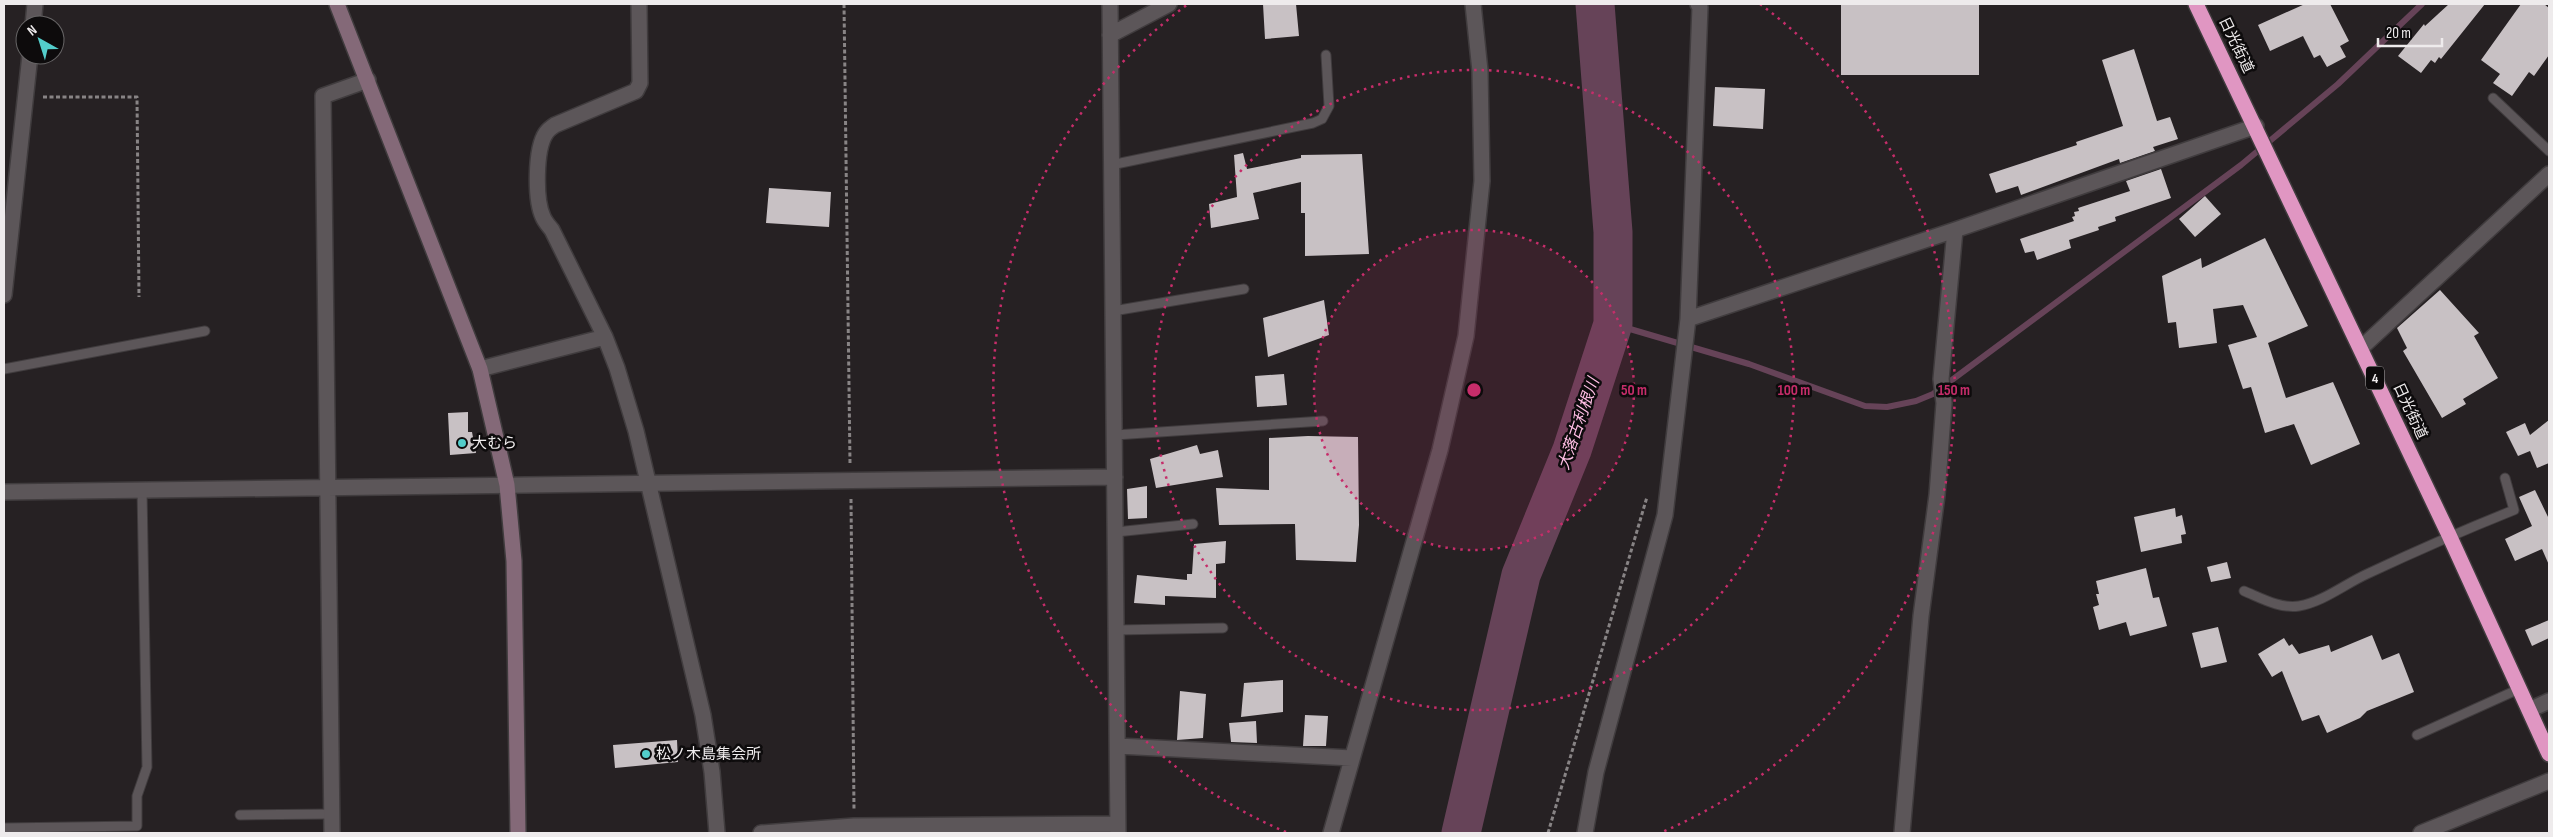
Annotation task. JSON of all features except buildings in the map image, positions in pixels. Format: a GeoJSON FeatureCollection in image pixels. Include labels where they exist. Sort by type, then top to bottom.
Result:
{"type":"FeatureCollection","features":[{"type":"Feature","properties":{"kind":"highway","name":"日光街道"},"geometry":{"type":"LineString","coordinates":[[2196,4],[2361,348],[2549,754]]}},
{"type":"Feature","properties":{"kind":"street"},"geometry":{"type":"LineString","coordinates":[[337,4],[480,370],[507,485],[514,561],[518,833]]}},
{"type":"Feature","properties":{"kind":"street"},"geometry":{"type":"LineString","coordinates":[[639,4],[640,83],[636,92],[555,125],[546,131],[542,142],[537,182],[543,217],[552,230],[604,337],[617,368],[636,432],[646,483],[703,715],[712,772],[717,833]]}},
{"type":"Feature","properties":{"kind":"street"},"geometry":{"type":"LineString","coordinates":[[760,833],[854,826],[1118,828],[1110,4]]}},
{"type":"Feature","properties":{"kind":"street"},"geometry":{"type":"LineString","coordinates":[[1110,35],[1169,4]]}},
{"type":"Feature","properties":{"kind":"street"},"geometry":{"type":"LineString","coordinates":[[1331,833],[1440,450],[1466,336],[1482,182],[1480,71],[1473,4]]}},
{"type":"Feature","properties":{"kind":"street"},"geometry":{"type":"LineString","coordinates":[[1585,833],[1596,772],[1665,515],[1688,319],[1699,5]]}},
{"type":"Feature","properties":{"kind":"street"},"geometry":{"type":"LineString","coordinates":[[4,295],[29,65]]}},
{"type":"Feature","properties":{"kind":"street"},"geometry":{"type":"LineString","coordinates":[[332,833],[323,96],[368,80]]}},
{"type":"Feature","properties":{"kind":"street"},"geometry":{"type":"LineString","coordinates":[[1688,319],[1955,230],[2256,126]]}},
{"type":"Feature","properties":{"kind":"street"},"geometry":{"type":"LineString","coordinates":[[2361,348],[2549,174]]}},
{"type":"Feature","properties":{"kind":"street"},"geometry":{"type":"LineString","coordinates":[[1902,833],[1921,616],[1936,495],[1944,403],[1941,379],[1955,230]]}},
{"type":"Feature","properties":{"kind":"street"},"geometry":{"type":"LineString","coordinates":[[480,370],[604,337]]}},
{"type":"Feature","properties":{"kind":"street"},"geometry":{"type":"LineString","coordinates":[[4,492],[1115,477]]}},
{"type":"Feature","properties":{"kind":"street"},"geometry":{"type":"LineString","coordinates":[[2529,710],[2549,701]]}},
{"type":"Feature","properties":{"kind":"street"},"geometry":{"type":"LineString","coordinates":[[1118,746],[1352,758]]}},
{"type":"Feature","properties":{"kind":"street"},"geometry":{"type":"LineString","coordinates":[[2421,833],[2549,781]]}},
{"type":"Feature","properties":{"kind":"lane"},"geometry":{"type":"LineString","coordinates":[[1112,165],[1313,123],[1322,119],[1330,106],[1326,55]]}},
{"type":"Feature","properties":{"kind":"lane"},"geometry":{"type":"LineString","coordinates":[[2493,98],[2549,151]]}},
{"type":"Feature","properties":{"kind":"lane"},"geometry":{"type":"LineString","coordinates":[[1113,311],[1244,289]]}},
{"type":"Feature","properties":{"kind":"lane"},"geometry":{"type":"LineString","coordinates":[[4,369],[205,331]]}},
{"type":"Feature","properties":{"kind":"lane"},"geometry":{"type":"LineString","coordinates":[[1115,435],[1323,421]]}},
{"type":"Feature","properties":{"kind":"lane"},"geometry":{"type":"LineString","coordinates":[[2244,591],[2280,606],[2297,606],[2316,601],[2344,585],[2449,535],[2514,510],[2505,478]]}},
{"type":"Feature","properties":{"kind":"lane"},"geometry":{"type":"LineString","coordinates":[[4,828],[137,826],[137,796],[147,767],[142,490]]}},
{"type":"Feature","properties":{"kind":"lane"},"geometry":{"type":"LineString","coordinates":[[1116,532],[1193,524]]}},
{"type":"Feature","properties":{"kind":"lane"},"geometry":{"type":"LineString","coordinates":[[1117,630],[1223,628]]}},
{"type":"Feature","properties":{"kind":"lane"},"geometry":{"type":"LineString","coordinates":[[2417,735],[2520,689]]}},
{"type":"Feature","properties":{"kind":"lane"},"geometry":{"type":"LineString","coordinates":[[240,815],[332,814]]}},
{"type":"Feature","properties":{"kind":"path"},"geometry":{"type":"LineString","coordinates":[[844,4],[854,826]]}},
{"type":"Feature","properties":{"kind":"path"},"geometry":{"type":"LineString","coordinates":[[25,98],[137,96],[139,296]]}},
{"type":"Feature","properties":{"kind":"path"},"geometry":{"type":"LineString","coordinates":[[1548,833],[1648,493]]}},
{"type":"Feature","properties":{"kind":"waterway","name":"大落古利根川"},"geometry":{"type":"LineString","coordinates":[[1461,833],[1521,575],[1572,450],[1613,324],[1613,232],[1595,4]]}},
{"type":"Feature","properties":{"kind":"waterway"},"geometry":{"type":"LineString","coordinates":[[1613,324],[1749,364],[1865,406],[1887,407],[1916,401],[1933,394],[2241,165],[2338,84],[2422,4]]}},
{"type":"Feature","properties":{"kind":"place","name":"大むら"},"geometry":{"type":"Point","coordinates":[462,443]}},
{"type":"Feature","properties":{"kind":"place","name":"松ノ木島集会所"},"geometry":{"type":"Point","coordinates":[646,754]}}]}
